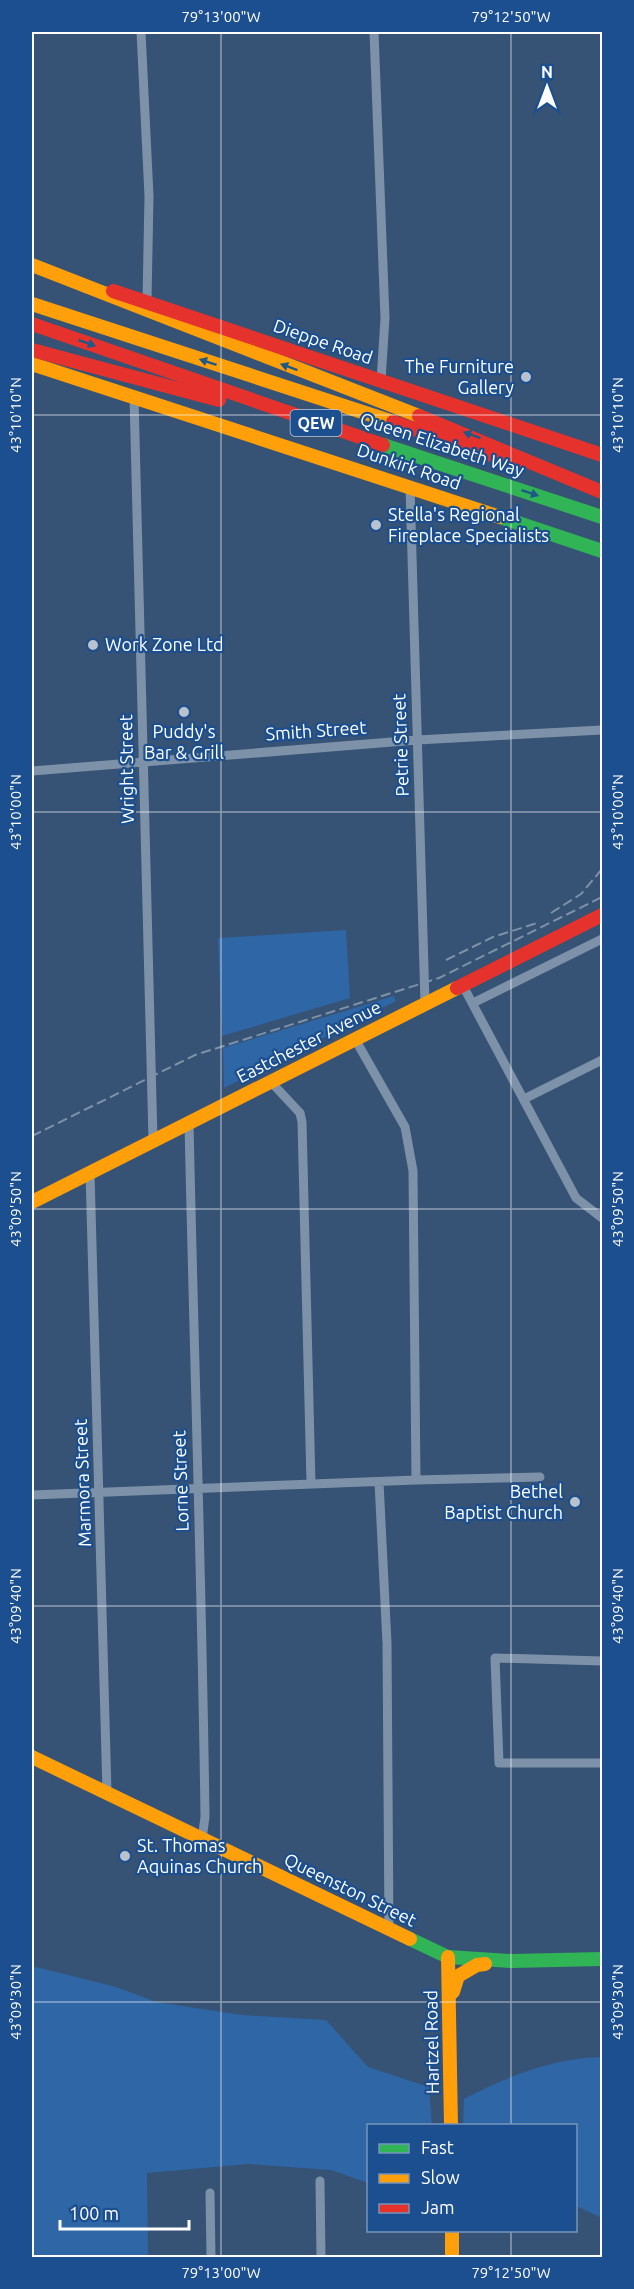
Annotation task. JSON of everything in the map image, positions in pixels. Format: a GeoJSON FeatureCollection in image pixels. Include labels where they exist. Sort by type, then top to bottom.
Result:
{"type":"FeatureCollection","features":[{"type":"Feature","properties":{"kind":"main road","name":"Dieppe Road"},"geometry":{"type":"LineString","coordinates":[[32,265],[603,454]]}},
{"type":"Feature","properties":{"kind":"main road"},"geometry":{"type":"LineString","coordinates":[[32,265],[159,319],[509,449],[603,492]]}},
{"type":"Feature","properties":{"kind":"main road","name":"Queen Elizabeth Way"},"geometry":{"type":"LineString","coordinates":[[32,304],[603,492]]}},
{"type":"Feature","properties":{"kind":"main road","name":"Queen Elizabeth Way"},"geometry":{"type":"LineString","coordinates":[[32,324],[268,407],[603,517]]}},
{"type":"Feature","properties":{"kind":"main road"},"geometry":{"type":"LineString","coordinates":[[32,350],[220,400],[268,407]]}},
{"type":"Feature","properties":{"kind":"main road","name":"Dunkirk Road"},"geometry":{"type":"LineString","coordinates":[[32,364],[603,551]]}},
{"type":"Feature","properties":{"kind":"main road","name":"Eastchester Avenue"},"geometry":{"type":"LineString","coordinates":[[32,1202],[603,915]]}},
{"type":"Feature","properties":{"kind":"main road","name":"Queenston Street"},"geometry":{"type":"LineString","coordinates":[[32,1757],[448,1957],[511,1961],[603,1959]]}},
{"type":"Feature","properties":{"kind":"main road","name":"Hartzel Road"},"geometry":{"type":"LineString","coordinates":[[448,1957],[451,2124]]}},
{"type":"Feature","properties":{"kind":"main road"},"geometry":{"type":"LineString","coordinates":[[449,2014],[454,1984],[462,1972],[477,1965],[511,1961]]}},
{"type":"Feature","properties":{"kind":"main road"},"geometry":{"type":"LineString","coordinates":[[452,2232],[452,2258]]}},
{"type":"Feature","properties":{"kind":"street"},"geometry":{"type":"LineString","coordinates":[[141,32],[149,196],[147,302]]}},
{"type":"Feature","properties":{"kind":"street"},"geometry":{"type":"LineString","coordinates":[[374,32],[385,318],[381,381]]}},
{"type":"Feature","properties":{"kind":"street","name":"Wright Street"},"geometry":{"type":"LineString","coordinates":[[134,398],[153,1140]]}},
{"type":"Feature","properties":{"kind":"street","name":"Petrie Street"},"geometry":{"type":"LineString","coordinates":[[410,487],[425,1003]]}},
{"type":"Feature","properties":{"kind":"street","name":"Smith Street"},"geometry":{"type":"LineString","coordinates":[[32,771],[417,740],[603,730]]}},
{"type":"Feature","properties":{"kind":"street"},"geometry":{"type":"LineString","coordinates":[[473,1002],[603,939]]}},
{"type":"Feature","properties":{"kind":"street"},"geometry":{"type":"LineString","coordinates":[[462,984],[576,1198],[603,1218]]}},
{"type":"Feature","properties":{"kind":"street"},"geometry":{"type":"LineString","coordinates":[[355,1039],[405,1127],[413,1171],[416,1480]]}},
{"type":"Feature","properties":{"kind":"street"},"geometry":{"type":"LineString","coordinates":[[524,1099],[603,1060]]}},
{"type":"Feature","properties":{"kind":"street"},"geometry":{"type":"LineString","coordinates":[[271,1082],[300,1113],[302,1122],[311,1484]]}},
{"type":"Feature","properties":{"kind":"street","name":"Lorne Street"},"geometry":{"type":"LineString","coordinates":[[189,1123],[197,1488],[203,1636],[205,1817],[202,1839]]}},
{"type":"Feature","properties":{"kind":"street","name":"Marmora Street"},"geometry":{"type":"LineString","coordinates":[[90,1173],[107,1793]]}},
{"type":"Feature","properties":{"kind":"street"},"geometry":{"type":"LineString","coordinates":[[32,1496],[197,1488],[540,1477]]}},
{"type":"Feature","properties":{"kind":"street"},"geometry":{"type":"LineString","coordinates":[[379,1482],[387,1643],[388,1929]]}},
{"type":"Feature","properties":{"kind":"street"},"geometry":{"type":"LineString","coordinates":[[603,1661],[495,1658],[500,1763],[603,1763]]}},
{"type":"Feature","properties":{"kind":"street"},"geometry":{"type":"LineString","coordinates":[[320,2181],[321,2258]]}},
{"type":"Feature","properties":{"kind":"street"},"geometry":{"type":"LineString","coordinates":[[210,2193],[211,2258]]}},
{"type":"Feature","properties":{"kind":"shaded area"},"geometry":{"type":"Polygon","coordinates":[[[346,930],[350,998],[222,1036],[218,938],[346,930]]]}},
{"type":"Feature","properties":{"kind":"shaded area"},"geometry":{"type":"Polygon","coordinates":[[[394,996],[396,1001],[224,1088],[223,1048],[394,996]]]}},
{"type":"Feature","properties":{"kind":"shaded area"},"geometry":{"type":"Polygon","coordinates":[[[32,1966],[116,1987],[156,2002],[242,2015],[326,2020],[368,2067],[429,2087],[432,2124],[367,2124],[367,2183],[331,2170],[248,2164],[147,2173],[148,2257],[32,2257],[32,1966]]]}},
{"type":"Feature","properties":{"kind":"shaded area"},"geometry":{"type":"Polygon","coordinates":[[[602,2057],[602,2218],[577,2206],[577,2124],[463,2124],[464,2099],[531,2070],[584,2058],[602,2057]]]}},
{"type":"Feature","properties":{"kind":"railway"},"geometry":{"type":"LineString","coordinates":[[551,913],[581,894],[602,869]]}},
{"type":"Feature","properties":{"kind":"railway"},"geometry":{"type":"LineString","coordinates":[[32,1136],[195,1055],[439,978],[602,897]]}},
{"type":"Feature","properties":{"kind":"railway"},"geometry":{"type":"LineString","coordinates":[[446,960],[493,937],[537,923]]}},
{"type":"Feature","properties":{"kind":"traffic: fast"},"geometry":{"type":"LineString","coordinates":[[383,445],[602,517]]}},
{"type":"Feature","properties":{"kind":"traffic: fast"},"geometry":{"type":"LineString","coordinates":[[500,517],[602,551]]}},
{"type":"Feature","properties":{"kind":"traffic: fast"},"geometry":{"type":"LineString","coordinates":[[410,1939],[448,1957],[511,1961],[602,1959]]}},
{"type":"Feature","properties":{"kind":"traffic: slow"},"geometry":{"type":"LineString","coordinates":[[32,265],[419,416]]}},
{"type":"Feature","properties":{"kind":"traffic: slow"},"geometry":{"type":"LineString","coordinates":[[32,304],[393,422]]}},
{"type":"Feature","properties":{"kind":"traffic: slow"},"geometry":{"type":"LineString","coordinates":[[32,364],[500,517]]}},
{"type":"Feature","properties":{"kind":"traffic: slow"},"geometry":{"type":"LineString","coordinates":[[32,1202],[457,988]]}},
{"type":"Feature","properties":{"kind":"traffic: slow"},"geometry":{"type":"LineString","coordinates":[[32,1757],[410,1939]]}},
{"type":"Feature","properties":{"kind":"traffic: slow"},"geometry":{"type":"LineString","coordinates":[[448,1957],[451,2124]]}},
{"type":"Feature","properties":{"kind":"traffic: slow"},"geometry":{"type":"LineString","coordinates":[[453,1992],[458,1976],[477,1965],[485,1964]]}},
{"type":"Feature","properties":{"kind":"traffic: slow"},"geometry":{"type":"LineString","coordinates":[[452,2232],[452,2258]]}},
{"type":"Feature","properties":{"kind":"traffic: jam"},"geometry":{"type":"LineString","coordinates":[[113,291],[602,455]]}},
{"type":"Feature","properties":{"kind":"traffic: jam"},"geometry":{"type":"LineString","coordinates":[[32,324],[383,445]]}},
{"type":"Feature","properties":{"kind":"traffic: jam"},"geometry":{"type":"LineString","coordinates":[[32,350],[219,400]]}},
{"type":"Feature","properties":{"kind":"traffic: jam"},"geometry":{"type":"LineString","coordinates":[[419,416],[602,492]]}},
{"type":"Feature","properties":{"kind":"traffic: jam"},"geometry":{"type":"LineString","coordinates":[[393,422],[519,464]]}},
{"type":"Feature","properties":{"kind":"traffic: jam"},"geometry":{"type":"LineString","coordinates":[[457,988],[602,915]]}},
{"type":"Feature","properties":{"kind":"place","name":"The Furniture Gallery"},"geometry":{"type":"Point","coordinates":[526,377]}},
{"type":"Feature","properties":{"kind":"place","name":"Stella's Regional Fireplace Specialists"},"geometry":{"type":"Point","coordinates":[376,525]}},
{"type":"Feature","properties":{"kind":"place","name":"Work Zone Ltd"},"geometry":{"type":"Point","coordinates":[93,645]}},
{"type":"Feature","properties":{"kind":"place","name":"Puddy's Bar & Grill"},"geometry":{"type":"Point","coordinates":[184,712]}},
{"type":"Feature","properties":{"kind":"place","name":"Bethel Baptist Church"},"geometry":{"type":"Point","coordinates":[575,1502]}},
{"type":"Feature","properties":{"kind":"place","name":"St. Thomas Aquinas Church"},"geometry":{"type":"Point","coordinates":[125,1856]}}]}
